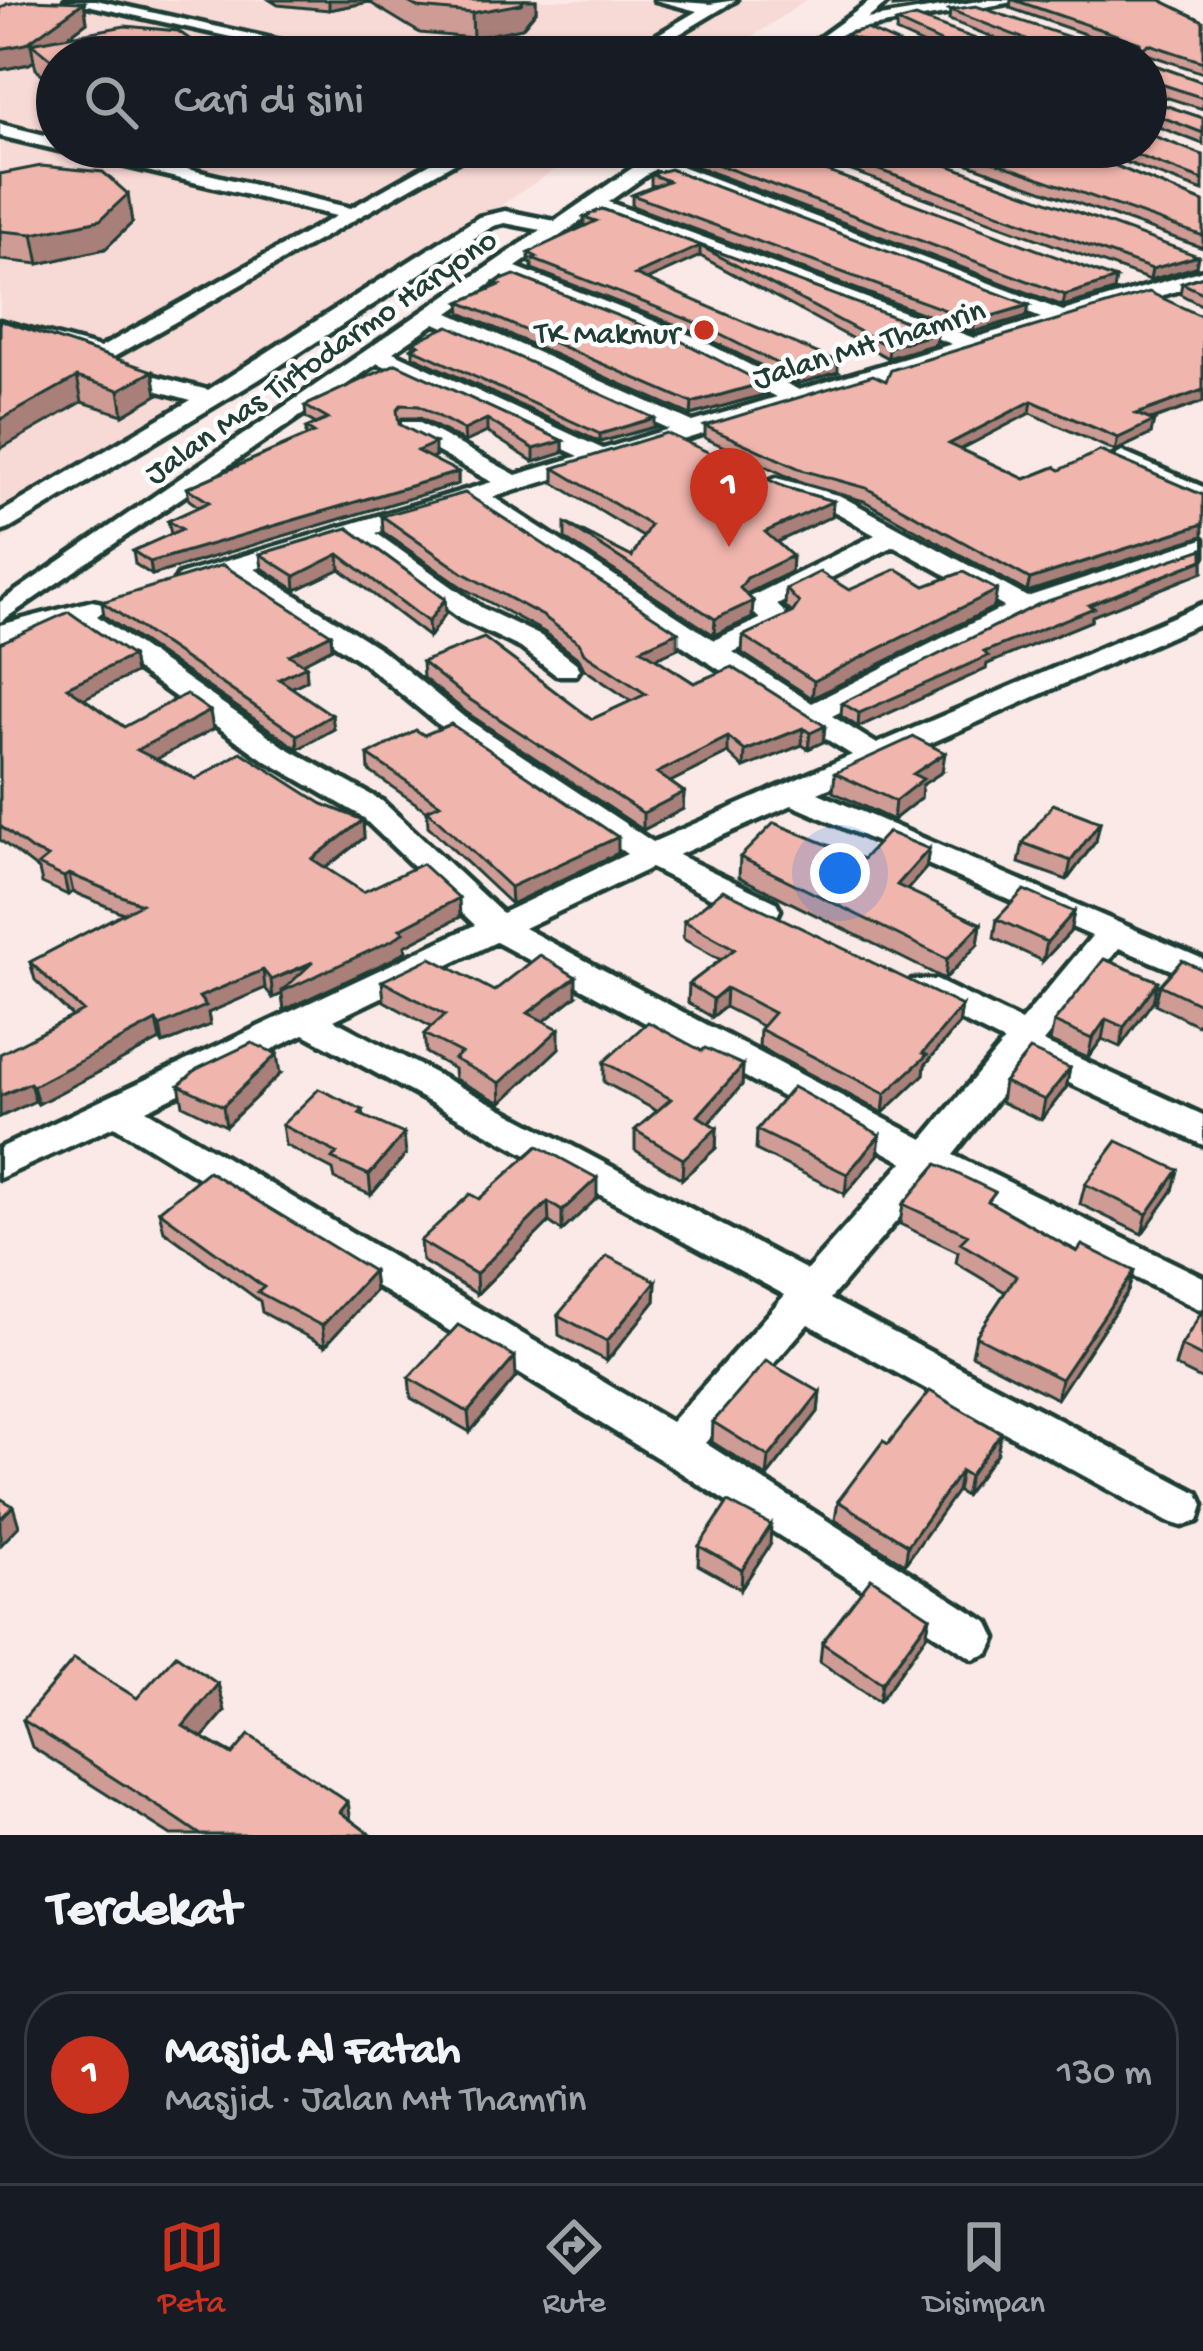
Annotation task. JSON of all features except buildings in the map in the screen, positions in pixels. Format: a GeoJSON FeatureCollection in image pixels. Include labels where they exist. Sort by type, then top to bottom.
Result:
{"type":"FeatureCollection","features":[{"type":"Feature","properties":{"kind":"street"},"geometry":{"type":"LineString","coordinates":[[74,0],[245,36]]}},
{"type":"Feature","properties":{"kind":"street"},"geometry":{"type":"LineString","coordinates":[[663,0],[720,5]]}},
{"type":"Feature","properties":{"kind":"street"},"geometry":{"type":"LineString","coordinates":[[838,36],[883,0]]}},
{"type":"Feature","properties":{"kind":"street"},"geometry":{"type":"LineString","coordinates":[[852,27],[1016,0]]}},
{"type":"Feature","properties":{"kind":"street"},"geometry":{"type":"LineString","coordinates":[[665,36],[720,5]]}},
{"type":"Feature","properties":{"kind":"street"},"geometry":{"type":"LineString","coordinates":[[979,8],[1017,21]]}},
{"type":"Feature","properties":{"kind":"street"},"geometry":{"type":"LineString","coordinates":[[917,19],[961,34]]}},
{"type":"Feature","properties":{"kind":"street"},"geometry":{"type":"LineString","coordinates":[[852,27],[880,36]]}},
{"type":"Feature","properties":{"kind":"street"},"geometry":{"type":"LineString","coordinates":[[0,130],[36,139]]}},
{"type":"Feature","properties":{"kind":"street"},"geometry":{"type":"LineString","coordinates":[[159,168],[355,215]]}},
{"type":"Feature","properties":{"kind":"street"},"geometry":{"type":"LineString","coordinates":[[0,328],[103,356],[436,168]]}},
{"type":"Feature","properties":{"kind":"street","name":"Jalan Mas Tirtodarmo Haryono"},"geometry":{"type":"LineString","coordinates":[[0,614],[645,168]]}},
{"type":"Feature","properties":{"kind":"street"},"geometry":{"type":"LineString","coordinates":[[670,168],[1060,317]]}},
{"type":"Feature","properties":{"kind":"street"},"geometry":{"type":"LineString","coordinates":[[812,168],[822,172]]}},
{"type":"Feature","properties":{"kind":"street"},"geometry":{"type":"LineString","coordinates":[[594,204],[971,344]]}},
{"type":"Feature","properties":{"kind":"street"},"geometry":{"type":"LineString","coordinates":[[0,524],[250,375],[486,221],[505,217],[559,228]]}},
{"type":"Feature","properties":{"kind":"street"},"geometry":{"type":"LineString","coordinates":[[503,268],[688,343],[797,398]]}},
{"type":"Feature","properties":{"kind":"street"},"geometry":{"type":"LineString","coordinates":[[1103,275],[1184,310]]}},
{"type":"Feature","properties":{"kind":"street","name":"Jalan MH Thamrin"},"geometry":{"type":"LineString","coordinates":[[166,587],[1203,276]]}},
{"type":"Feature","properties":{"kind":"street"},"geometry":{"type":"LineString","coordinates":[[436,315],[682,434],[715,457]]}},
{"type":"Feature","properties":{"kind":"street"},"geometry":{"type":"LineString","coordinates":[[378,354],[603,458]]}},
{"type":"Feature","properties":{"kind":"street"},"geometry":{"type":"LineString","coordinates":[[141,379],[207,397]]}},
{"type":"Feature","properties":{"kind":"street"},"geometry":{"type":"LineString","coordinates":[[410,427],[515,484]]}},
{"type":"Feature","properties":{"kind":"street"},"geometry":{"type":"LineString","coordinates":[[1122,459],[1203,496]]}},
{"type":"Feature","properties":{"kind":"street"},"geometry":{"type":"LineString","coordinates":[[758,478],[799,496],[828,499],[1025,607]]}},
{"type":"Feature","properties":{"kind":"street"},"geometry":{"type":"LineString","coordinates":[[473,496],[871,754]]}},
{"type":"Feature","properties":{"kind":"street"},"geometry":{"type":"LineString","coordinates":[[356,530],[472,614],[531,642],[566,669]]}},
{"type":"Feature","properties":{"kind":"street"},"geometry":{"type":"LineString","coordinates":[[711,652],[778,620],[758,604],[894,536]]}},
{"type":"Feature","properties":{"kind":"street"},"geometry":{"type":"LineString","coordinates":[[809,716],[1025,607],[1203,547]]}},
{"type":"Feature","properties":{"kind":"street"},"geometry":{"type":"LineString","coordinates":[[233,567],[372,656],[454,723],[652,855],[796,926]]}},
{"type":"Feature","properties":{"kind":"street"},"geometry":{"type":"LineString","coordinates":[[0,633],[121,601]]}},
{"type":"Feature","properties":{"kind":"street"},"geometry":{"type":"LineString","coordinates":[[0,1164],[112,1107],[652,855],[794,794],[871,754],[1203,612]]}},
{"type":"Feature","properties":{"kind":"street"},"geometry":{"type":"LineString","coordinates":[[76,614],[274,753],[371,808],[499,929],[928,1159],[1203,1295]]}},
{"type":"Feature","properties":{"kind":"street"},"geometry":{"type":"LineString","coordinates":[[794,794],[1203,971]]}},
{"type":"Feature","properties":{"kind":"street"},"geometry":{"type":"LineString","coordinates":[[676,1447],[928,1159],[1113,932]]}},
{"type":"Feature","properties":{"kind":"street"},"geometry":{"type":"LineString","coordinates":[[900,976],[1203,1131]]}},
{"type":"Feature","properties":{"kind":"street"},"geometry":{"type":"LineString","coordinates":[[305,1020],[1182,1507]]}},
{"type":"Feature","properties":{"kind":"street"},"geometry":{"type":"LineString","coordinates":[[112,1107],[676,1447],[974,1638]]}},
{"type":"Feature","properties":{"kind":"shaded area"},"geometry":{"type":"Polygon","coordinates":[[[0,0],[807,0],[753,36],[36,36],[36,168],[557,168],[0,541],[0,0]]]}},
{"type":"Feature","properties":{"kind":"place","name":"TK Makmur"},"geometry":{"type":"Point","coordinates":[704,330]}},
{"type":"Feature","properties":{"kind":"place","name":"Masjid Al Fatah"},"geometry":{"type":"Point","coordinates":[729,547]}}]}
